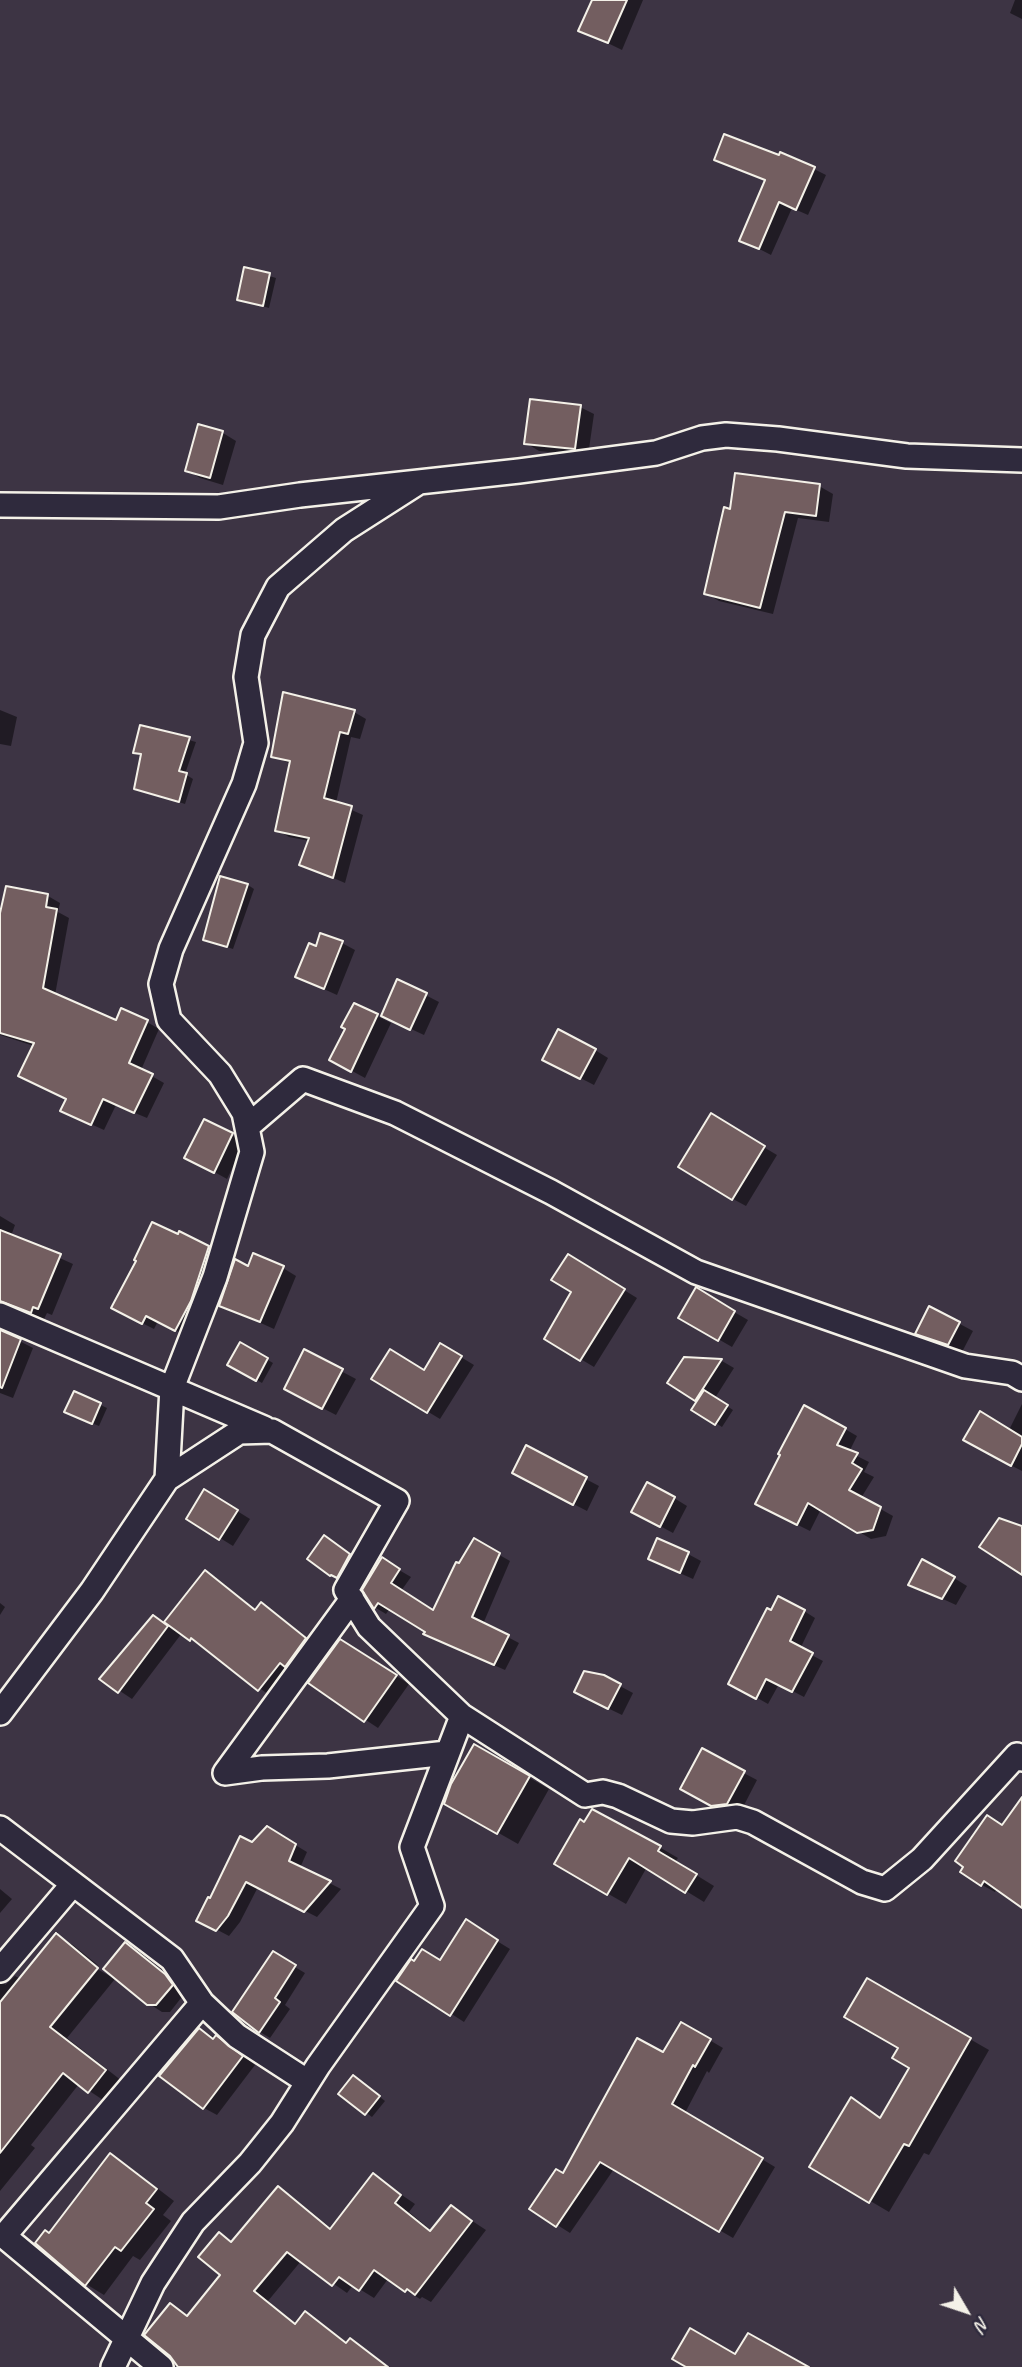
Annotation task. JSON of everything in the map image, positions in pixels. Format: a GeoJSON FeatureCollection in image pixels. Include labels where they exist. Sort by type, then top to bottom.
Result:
{"type":"FeatureCollection","features":[{"type":"Feature","properties":{"kind":"street"},"geometry":{"type":"LineString","coordinates":[[0,505],[219,507],[656,453],[702,438],[726,435],[778,439],[907,457],[1022,460]]}},
{"type":"Feature","properties":{"kind":"street"},"geometry":{"type":"LineString","coordinates":[[167,1479],[172,1388],[215,1277],[252,1152],[244,1113],[220,1074],[169,1020],[161,984],[171,949],[244,784],[256,743],[246,677],[253,635],[278,587],[344,530],[419,482]]}},
{"type":"Feature","properties":{"kind":"street"},"geometry":{"type":"LineString","coordinates":[[247,1127],[303,1079],[395,1113],[551,1192],[696,1272],[965,1366],[1012,1373],[1022,1379]]}},
{"type":"Feature","properties":{"kind":"street"},"geometry":{"type":"LineString","coordinates":[[0,1315],[272,1431],[397,1501],[346,1590],[369,1627],[461,1716],[585,1795],[603,1792],[671,1821],[693,1823],[737,1817],[753,1822],[862,1882],[885,1889],[922,1859],[1020,1753]]}},
{"type":"Feature","properties":{"kind":"street"},"geometry":{"type":"LineString","coordinates":[[0,1713],[92,1591],[167,1479],[239,1432],[272,1431]]}},
{"type":"Feature","properties":{"kind":"street"},"geometry":{"type":"LineString","coordinates":[[352,1599],[225,1773],[447,1754]]}},
{"type":"Feature","properties":{"kind":"street"},"geometry":{"type":"LineString","coordinates":[[113,2367],[153,2283],[192,2221],[250,2163],[282,2123],[432,1906],[412,1847],[461,1716]]}},
{"type":"Feature","properties":{"kind":"street"},"geometry":{"type":"LineString","coordinates":[[0,1828],[172,1959],[202,2003],[237,2036],[308,2082]]}},
{"type":"Feature","properties":{"kind":"street"},"geometry":{"type":"LineString","coordinates":[[0,1970],[73,1884]]}},
{"type":"Feature","properties":{"kind":"street"},"geometry":{"type":"LineString","coordinates":[[161,2367],[2,2235],[202,2003]]}},
{"type":"Feature","properties":{"kind":"building"},"geometry":{"type":"Polygon","coordinates":[[[592,0],[627,0],[608,43],[578,31],[592,0]]]}},
{"type":"Feature","properties":{"kind":"building"},"geometry":{"type":"Polygon","coordinates":[[[724,134],[779,155],[780,152],[815,167],[796,210],[779,202],[759,249],[739,241],[765,180],[714,160],[724,134]]]}},
{"type":"Feature","properties":{"kind":"building"},"geometry":{"type":"Polygon","coordinates":[[[244,267],[270,273],[263,306],[237,300],[244,267]]]}},
{"type":"Feature","properties":{"kind":"building"},"geometry":{"type":"Polygon","coordinates":[[[530,399],[581,405],[575,449],[524,444],[530,399]]]}},
{"type":"Feature","properties":{"kind":"building"},"geometry":{"type":"Polygon","coordinates":[[[198,424],[223,431],[210,478],[185,471],[198,424]]]}},
{"type":"Feature","properties":{"kind":"building"},"geometry":{"type":"Polygon","coordinates":[[[735,473],[820,484],[816,516],[785,512],[760,608],[704,594],[724,507],[730,509],[735,473]]]}},
{"type":"Feature","properties":{"kind":"building"},"geometry":{"type":"Polygon","coordinates":[[[283,692],[355,710],[348,734],[340,732],[324,798],[352,806],[333,878],[299,865],[309,838],[275,831],[290,761],[271,757],[283,692]]]}},
{"type":"Feature","properties":{"kind":"building"},"geometry":{"type":"Polygon","coordinates":[[[140,725],[190,737],[179,771],[187,773],[179,802],[134,789],[141,754],[133,753],[140,725]]]}},
{"type":"Feature","properties":{"kind":"building"},"geometry":{"type":"Polygon","coordinates":[[[220,876],[248,884],[227,947],[203,940],[220,876]]]}},
{"type":"Feature","properties":{"kind":"building"},"geometry":{"type":"Polygon","coordinates":[[[6,886],[48,894],[46,907],[57,909],[43,988],[116,1020],[121,1008],[148,1020],[129,1063],[153,1074],[134,1113],[103,1099],[91,1125],[60,1111],[66,1099],[18,1076],[34,1043],[0,1033],[0,913],[6,886]]]}},
{"type":"Feature","properties":{"kind":"building"},"geometry":{"type":"Polygon","coordinates":[[[320,933],[343,941],[324,989],[295,977],[309,943],[316,946],[320,933]]]}},
{"type":"Feature","properties":{"kind":"building"},"geometry":{"type":"Polygon","coordinates":[[[397,979],[427,993],[410,1030],[381,1016],[397,979]]]}},
{"type":"Feature","properties":{"kind":"building"},"geometry":{"type":"Polygon","coordinates":[[[354,1003],[378,1014],[351,1072],[329,1060],[345,1029],[341,1027],[354,1003]]]}},
{"type":"Feature","properties":{"kind":"building"},"geometry":{"type":"Polygon","coordinates":[[[558,1029],[596,1049],[580,1079],[542,1060],[558,1029]]]}},
{"type":"Feature","properties":{"kind":"building"},"geometry":{"type":"Polygon","coordinates":[[[711,1113],[765,1146],[732,1200],[678,1167],[711,1113]]]}},
{"type":"Feature","properties":{"kind":"building"},"geometry":{"type":"Polygon","coordinates":[[[204,1119],[233,1133],[214,1173],[184,1158],[204,1119]]]}},
{"type":"Feature","properties":{"kind":"building"},"geometry":{"type":"Polygon","coordinates":[[[152,1222],[178,1234],[179,1231],[209,1246],[191,1301],[175,1331],[146,1316],[142,1324],[111,1308],[136,1261],[134,1260],[152,1222]]]}},
{"type":"Feature","properties":{"kind":"building"},"geometry":{"type":"Polygon","coordinates":[[[0,1230],[61,1254],[38,1309],[33,1307],[31,1313],[0,1301],[0,1230]]]}},
{"type":"Feature","properties":{"kind":"building"},"geometry":{"type":"Polygon","coordinates":[[[253,1253],[284,1266],[260,1322],[219,1306],[235,1259],[248,1266],[253,1253]]]}},
{"type":"Feature","properties":{"kind":"building"},"geometry":{"type":"Polygon","coordinates":[[[568,1254],[625,1289],[580,1361],[544,1339],[571,1292],[551,1280],[568,1254]]]}},
{"type":"Feature","properties":{"kind":"building"},"geometry":{"type":"Polygon","coordinates":[[[696,1287],[735,1311],[718,1341],[678,1318],[696,1287]]]}},
{"type":"Feature","properties":{"kind":"building"},"geometry":{"type":"Polygon","coordinates":[[[929,1306],[960,1322],[948,1345],[915,1334],[929,1306]]]}},
{"type":"Feature","properties":{"kind":"building"},"geometry":{"type":"Polygon","coordinates":[[[0,1330],[21,1339],[2,1388],[0,1387],[0,1330]]]}},
{"type":"Feature","properties":{"kind":"building"},"geometry":{"type":"Polygon","coordinates":[[[240,1342],[268,1358],[256,1381],[227,1365],[240,1342]]]}},
{"type":"Feature","properties":{"kind":"building"},"geometry":{"type":"Polygon","coordinates":[[[440,1343],[462,1356],[427,1413],[371,1379],[390,1349],[424,1370],[440,1343]]]}},
{"type":"Feature","properties":{"kind":"building"},"geometry":{"type":"Polygon","coordinates":[[[304,1349],[343,1369],[322,1409],[284,1389],[304,1349]]]}},
{"type":"Feature","properties":{"kind":"building"},"geometry":{"type":"Polygon","coordinates":[[[684,1357],[722,1359],[695,1401],[667,1383],[684,1357]]]}},
{"type":"Feature","properties":{"kind":"building"},"geometry":{"type":"Polygon","coordinates":[[[704,1390],[728,1405],[715,1425],[691,1410],[704,1390]]]}},
{"type":"Feature","properties":{"kind":"building"},"geometry":{"type":"Polygon","coordinates":[[[74,1391],[101,1403],[92,1424],[64,1412],[74,1391]]]}},
{"type":"Feature","properties":{"kind":"building"},"geometry":{"type":"Polygon","coordinates":[[[804,1405],[846,1428],[837,1445],[858,1453],[852,1463],[862,1469],[849,1490],[881,1507],[873,1530],[857,1533],[808,1503],[797,1525],[755,1504],[804,1405]]]}},
{"type":"Feature","properties":{"kind":"building"},"geometry":{"type":"Polygon","coordinates":[[[980,1411],[1022,1437],[1022,1444],[1011,1466],[963,1440],[980,1411]]]}},
{"type":"Feature","properties":{"kind":"building"},"geometry":{"type":"Polygon","coordinates":[[[526,1445],[587,1477],[573,1505],[512,1473],[526,1445]]]}},
{"type":"Feature","properties":{"kind":"building"},"geometry":{"type":"Polygon","coordinates":[[[647,1482],[675,1497],[660,1527],[631,1512],[647,1482]]]}},
{"type":"Feature","properties":{"kind":"building"},"geometry":{"type":"Polygon","coordinates":[[[204,1489],[238,1510],[219,1540],[186,1519],[204,1489]]]}},
{"type":"Feature","properties":{"kind":"building"},"geometry":{"type":"Polygon","coordinates":[[[999,1518],[1022,1526],[1022,1575],[979,1547],[999,1518]]]}},
{"type":"Feature","properties":{"kind":"building"},"geometry":{"type":"Polygon","coordinates":[[[324,1535],[350,1554],[337,1578],[307,1559],[324,1535]]]}},
{"type":"Feature","properties":{"kind":"building"},"geometry":{"type":"Polygon","coordinates":[[[474,1538],[500,1553],[472,1617],[509,1635],[494,1665],[423,1634],[425,1632],[378,1603],[374,1609],[362,1590],[382,1557],[400,1569],[391,1583],[433,1610],[456,1562],[459,1563],[474,1538]]]}},
{"type":"Feature","properties":{"kind":"building"},"geometry":{"type":"Polygon","coordinates":[[[657,1538],[689,1552],[680,1573],[648,1559],[657,1538]]]}},
{"type":"Feature","properties":{"kind":"building"},"geometry":{"type":"Polygon","coordinates":[[[922,1559],[955,1577],[942,1599],[908,1585],[922,1559]]]}},
{"type":"Feature","properties":{"kind":"building"},"geometry":{"type":"Polygon","coordinates":[[[205,1570],[255,1610],[261,1602],[306,1638],[285,1667],[280,1663],[258,1691],[191,1638],[190,1641],[164,1622],[205,1570]]]}},
{"type":"Feature","properties":{"kind":"building"},"geometry":{"type":"Polygon","coordinates":[[[778,1596],[805,1610],[790,1641],[813,1653],[792,1692],[766,1679],[756,1699],[728,1684],[767,1608],[771,1610],[778,1596]]]}},
{"type":"Feature","properties":{"kind":"building"},"geometry":{"type":"Polygon","coordinates":[[[153,1615],[168,1626],[118,1693],[99,1679],[153,1615]]]}},
{"type":"Feature","properties":{"kind":"building"},"geometry":{"type":"Polygon","coordinates":[[[340,1639],[397,1675],[364,1722],[308,1683],[340,1639]]]}},
{"type":"Feature","properties":{"kind":"building"},"geometry":{"type":"Polygon","coordinates":[[[584,1671],[604,1675],[621,1684],[608,1709],[574,1692],[584,1671]]]}},
{"type":"Feature","properties":{"kind":"building"},"geometry":{"type":"Polygon","coordinates":[[[474,1744],[530,1776],[497,1834],[444,1804],[451,1784],[474,1744]]]}},
{"type":"Feature","properties":{"kind":"building"},"geometry":{"type":"Polygon","coordinates":[[[702,1748],[745,1771],[727,1804],[711,1806],[680,1789],[702,1748]]]}},
{"type":"Feature","properties":{"kind":"building"},"geometry":{"type":"Polygon","coordinates":[[[1022,1797],[1022,1908],[984,1881],[981,1886],[960,1872],[963,1867],[955,1861],[987,1815],[1002,1825],[1022,1797]]]}},
{"type":"Feature","properties":{"kind":"building"},"geometry":{"type":"Polygon","coordinates":[[[592,1809],[661,1846],[658,1851],[697,1874],[685,1893],[629,1858],[607,1895],[554,1864],[580,1819],[584,1822],[592,1809]]]}},
{"type":"Feature","properties":{"kind":"building"},"geometry":{"type":"Polygon","coordinates":[[[267,1826],[296,1844],[289,1861],[331,1881],[304,1912],[246,1882],[228,1916],[216,1931],[196,1921],[240,1836],[252,1842],[267,1826]]]}},
{"type":"Feature","properties":{"kind":"building"},"geometry":{"type":"Polygon","coordinates":[[[466,1919],[498,1940],[450,2016],[396,1981],[411,1959],[414,1961],[422,1949],[440,1960],[466,1919]]]}},
{"type":"Feature","properties":{"kind":"building"},"geometry":{"type":"Polygon","coordinates":[[[56,1933],[98,1968],[50,2027],[106,2070],[88,2093],[63,2073],[0,2153],[0,2002],[56,1933]]]}},
{"type":"Feature","properties":{"kind":"building"},"geometry":{"type":"Polygon","coordinates":[[[125,1942],[165,1974],[173,1985],[156,2005],[147,2005],[103,1969],[125,1942]]]}},
{"type":"Feature","properties":{"kind":"building"},"geometry":{"type":"Polygon","coordinates":[[[273,1951],[296,1965],[275,1998],[280,2002],[259,2033],[232,2012],[273,1951]]]}},
{"type":"Feature","properties":{"kind":"building"},"geometry":{"type":"Polygon","coordinates":[[[867,1978],[971,2038],[909,2146],[904,2144],[869,2203],[809,2167],[851,2097],[880,2118],[909,2068],[892,2058],[898,2048],[844,2017],[867,1978]]]}},
{"type":"Feature","properties":{"kind":"building"},"geometry":{"type":"Polygon","coordinates":[[[681,2022],[711,2039],[672,2104],[763,2158],[719,2232],[600,2162],[556,2227],[529,2209],[556,2169],[563,2173],[637,2038],[663,2052],[681,2022]]]}},
{"type":"Feature","properties":{"kind":"building"},"geometry":{"type":"Polygon","coordinates":[[[199,2028],[213,2039],[216,2035],[243,2056],[203,2109],[159,2076],[199,2028]]]}},
{"type":"Feature","properties":{"kind":"building"},"geometry":{"type":"Polygon","coordinates":[[[353,2075],[380,2096],[365,2115],[338,2094],[353,2075]]]}},
{"type":"Feature","properties":{"kind":"building"},"geometry":{"type":"Polygon","coordinates":[[[110,2153],[157,2189],[146,2203],[154,2209],[121,2251],[115,2247],[85,2286],[35,2243],[45,2230],[49,2233],[110,2153]]]}},
{"type":"Feature","properties":{"kind":"building"},"geometry":{"type":"Polygon","coordinates":[[[373,2173],[401,2195],[395,2203],[430,2231],[451,2205],[472,2221],[415,2295],[407,2289],[405,2292],[374,2270],[359,2291],[339,2277],[332,2286],[287,2252],[254,2291],[295,2324],[305,2311],[346,2343],[350,2338],[388,2367],[178,2367],[170,2356],[144,2335],[170,2303],[187,2316],[220,2275],[198,2257],[219,2232],[231,2242],[278,2186],[330,2229],[373,2173]]]}},
{"type":"Feature","properties":{"kind":"building"},"geometry":{"type":"Polygon","coordinates":[[[690,2328],[735,2354],[748,2333],[809,2367],[686,2367],[672,2359],[690,2328]]]}}]}
